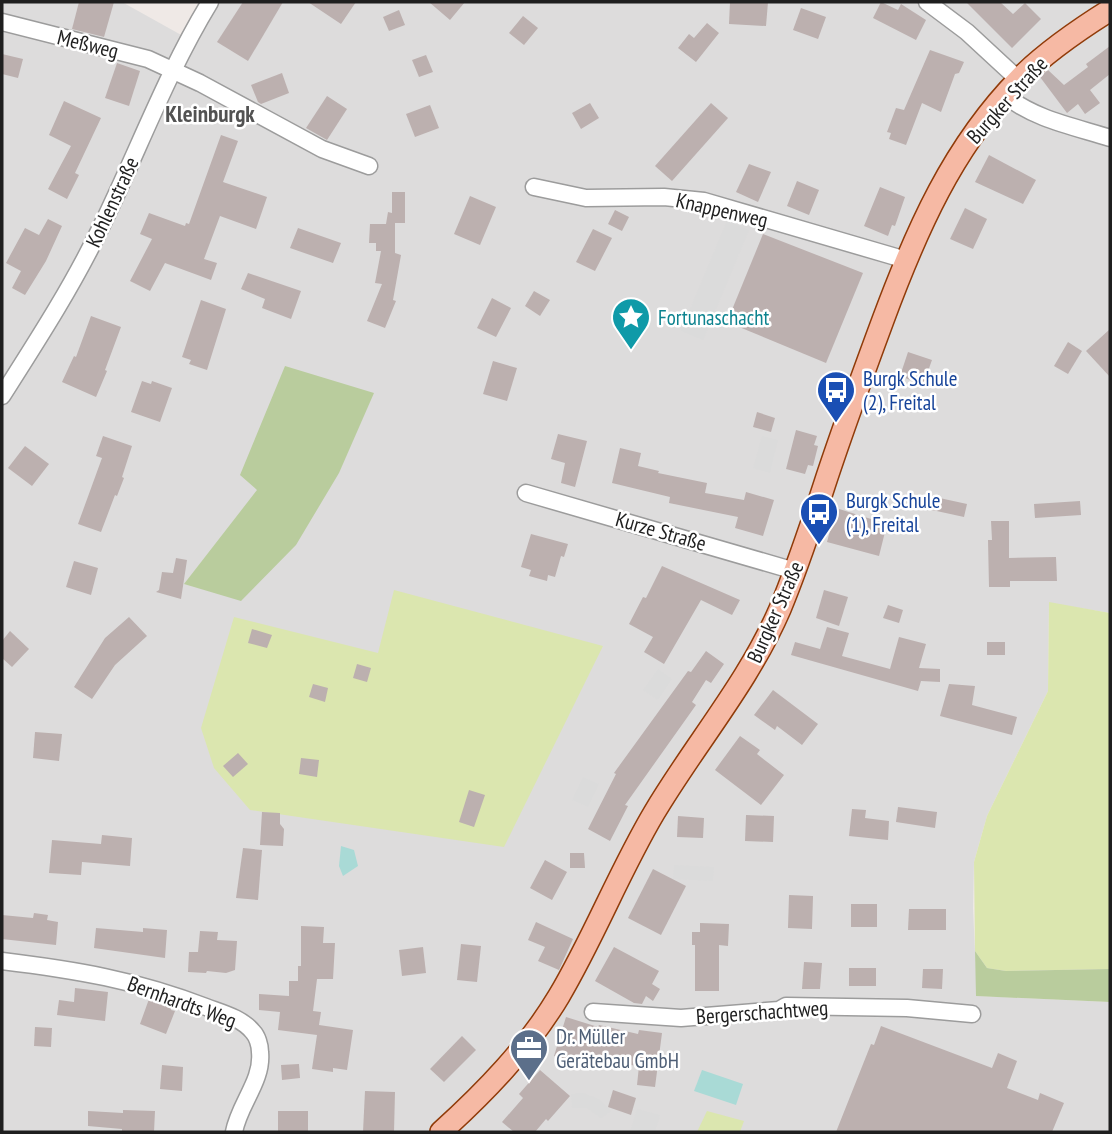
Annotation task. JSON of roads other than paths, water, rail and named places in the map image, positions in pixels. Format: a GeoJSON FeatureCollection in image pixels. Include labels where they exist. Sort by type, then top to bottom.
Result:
{"type":"FeatureCollection","features":[{"type":"Feature","properties":{"kind":"main road","name":"Burgker Straße"},"geometry":{"type":"LineString","coordinates":[[441,1132],[515,1057],[553,1006],[654,813],[743,682],[760,651],[795,571],[904,262],[944,179],[974,134],[1012,88],[1063,41],[1110,10]]}},
{"type":"Feature","properties":{"kind":"street","name":"Kohlenstraße"},"geometry":{"type":"LineString","coordinates":[[2,396],[39,338],[99,232],[172,71],[210,2]]}},
{"type":"Feature","properties":{"kind":"street"},"geometry":{"type":"LineString","coordinates":[[927,2],[967,32],[1012,88],[1016,105],[1110,138]]}},
{"type":"Feature","properties":{"kind":"street","name":"Meßweg"},"geometry":{"type":"LineString","coordinates":[[2,22],[107,51],[128,53],[172,71]]}},
{"type":"Feature","properties":{"kind":"street"},"geometry":{"type":"LineString","coordinates":[[172,71],[200,83],[322,149],[369,166]]}},
{"type":"Feature","properties":{"kind":"street","name":"Knappenweg"},"geometry":{"type":"LineString","coordinates":[[534,187],[586,198],[664,197],[704,201],[904,262]]}},
{"type":"Feature","properties":{"kind":"street","name":"Kurze Straße"},"geometry":{"type":"LineString","coordinates":[[526,493],[795,571]]}},
{"type":"Feature","properties":{"kind":"street","name":"Bernhardts Weg"},"geometry":{"type":"LineString","coordinates":[[2,961],[110,977],[178,996],[238,1019],[256,1034],[260,1052],[259,1073],[237,1117],[234,1132]]}},
{"type":"Feature","properties":{"kind":"street","name":"Bergerschachtweg"},"geometry":{"type":"LineString","coordinates":[[593,1012],[681,1018],[779,1010],[786,1006],[907,1008],[972,1014]]}},
{"type":"Feature","properties":{"kind":"water"},"geometry":{"type":"Polygon","coordinates":[[[341,846],[354,850],[358,866],[343,876],[339,866],[341,846]]]}},
{"type":"Feature","properties":{"kind":"water"},"geometry":{"type":"Polygon","coordinates":[[[702,1070],[743,1084],[736,1105],[694,1091],[702,1070]]]}},
{"type":"Feature","properties":{"kind":"place","name":"Fortunaschacht"},"geometry":{"type":"Point","coordinates":[631,351]}},
{"type":"Feature","properties":{"kind":"place","name":"Burgk Schule (2), Freital"},"geometry":{"type":"Point","coordinates":[836,424]}},
{"type":"Feature","properties":{"kind":"place","name":"Burgk Schule (1), Freital"},"geometry":{"type":"Point","coordinates":[819,546]}},
{"type":"Feature","properties":{"kind":"place","name":"Dr. Müller Gerätebau GmbH"},"geometry":{"type":"Point","coordinates":[529,1082]}},
{"type":"Feature","properties":{"kind":"district","name":"Kleinburgk"},"geometry":{"type":"Point","coordinates":[210,113]}}]}
